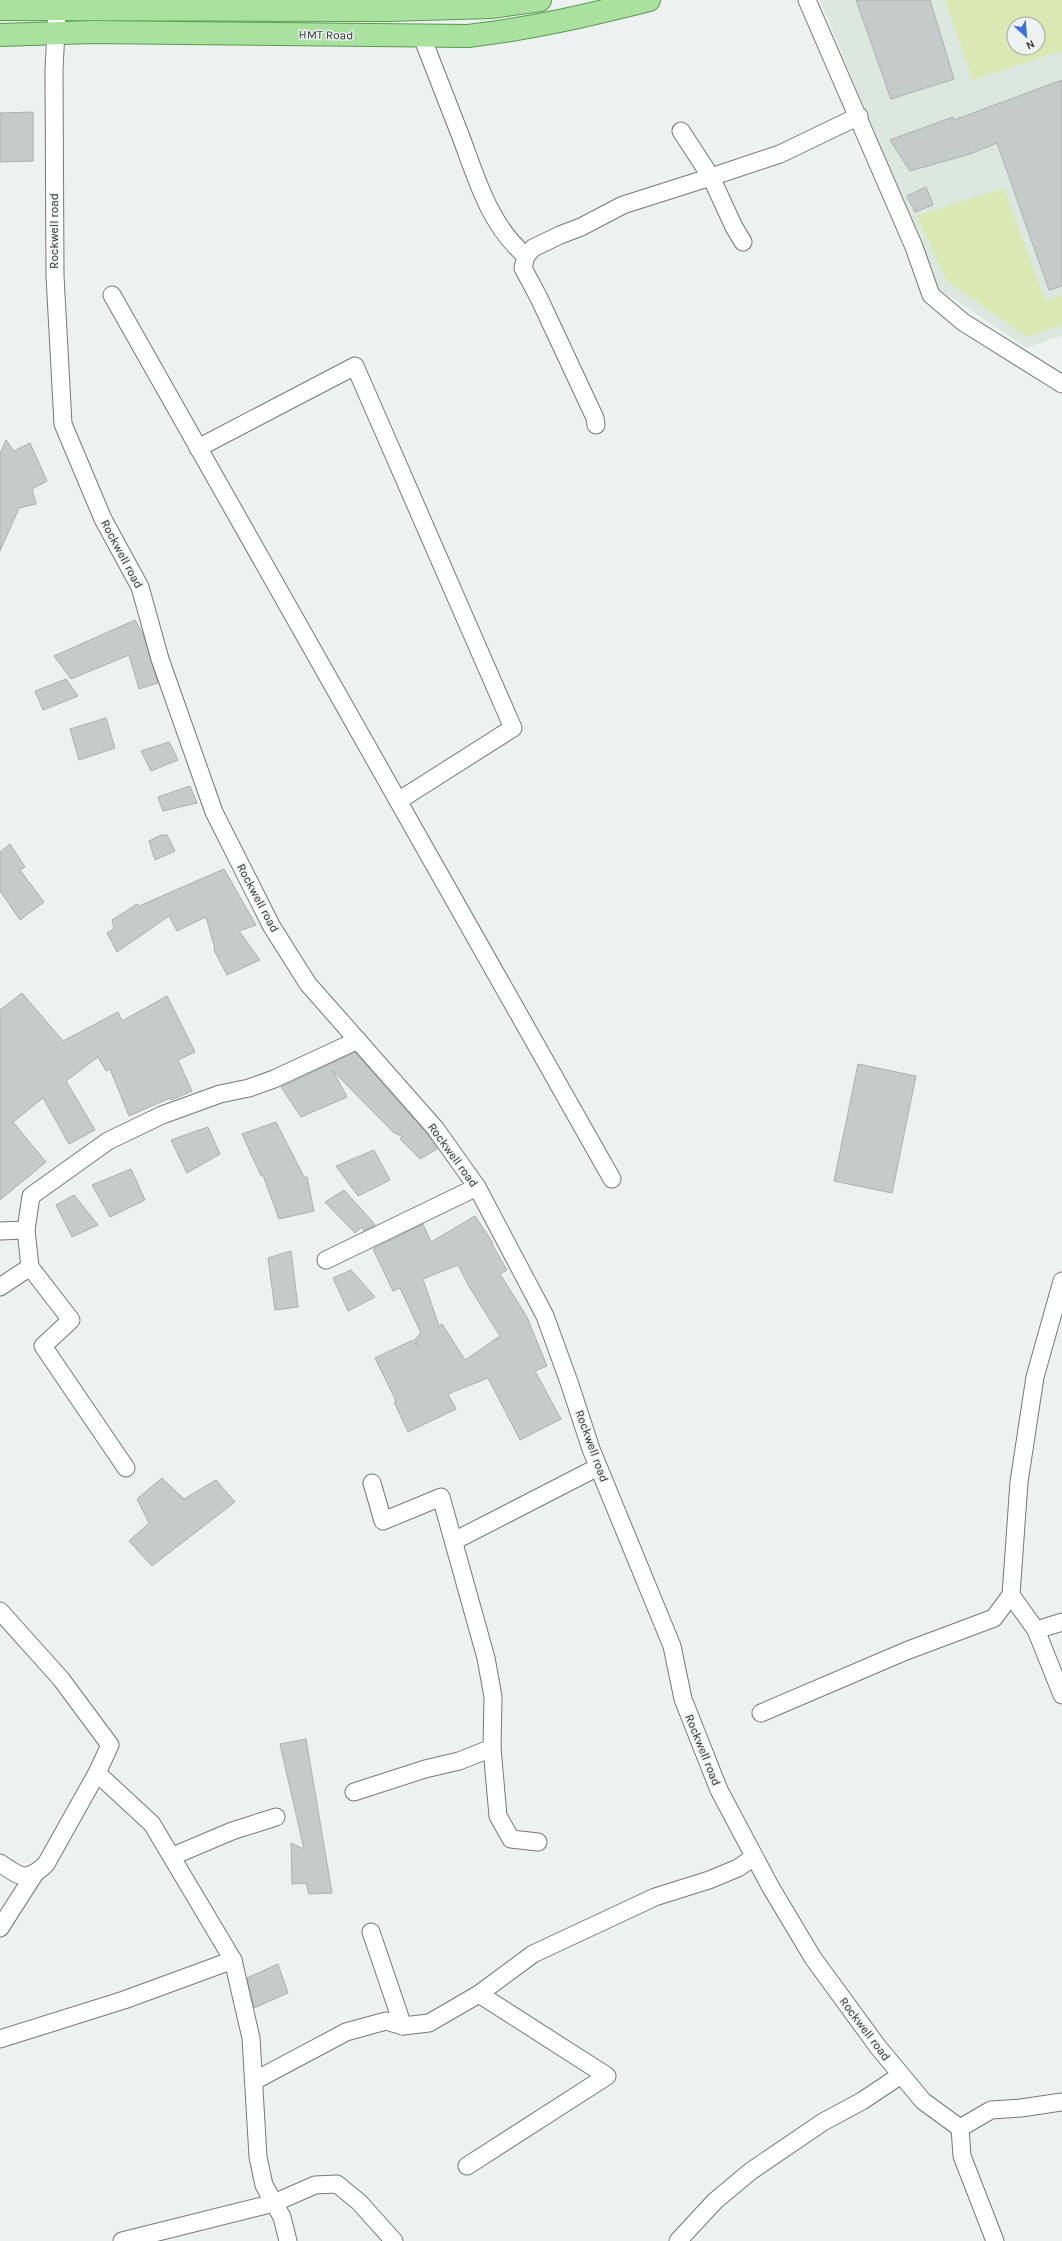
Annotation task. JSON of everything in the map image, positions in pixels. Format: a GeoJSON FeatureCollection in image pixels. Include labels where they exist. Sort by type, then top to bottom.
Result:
{"type":"FeatureCollection","features":[{"type":"Feature","properties":{"kind":"main road","name":"HMT Road"},"geometry":{"type":"LineString","coordinates":[[0,9],[387,10],[491,7],[540,0]]}},
{"type":"Feature","properties":{"kind":"main road","name":"HMT Road"},"geometry":{"type":"LineString","coordinates":[[0,35],[56,33],[422,37],[468,36],[517,30],[649,0]]}},
{"type":"Feature","properties":{"kind":"street"},"geometry":{"type":"LineString","coordinates":[[807,0],[859,116],[914,247],[931,295],[963,322],[1062,384]]}},
{"type":"Feature","properties":{"kind":"street","name":"Rockwell road"},"geometry":{"type":"LineString","coordinates":[[57,9],[54,70],[55,276],[63,424],[103,519],[140,587],[160,659],[214,812],[272,927],[308,984],[435,1128],[477,1187],[545,1316],[598,1468],[672,1646],[683,1699],[719,1790],[754,1857],[813,1958],[870,2036],[923,2101],[960,2128]]}},
{"type":"Feature","properties":{"kind":"street"},"geometry":{"type":"LineString","coordinates":[[422,37],[484,197],[502,232],[513,245],[526,256]]}},
{"type":"Feature","properties":{"kind":"street"},"geometry":{"type":"LineString","coordinates":[[596,425],[595,418],[539,298],[523,268],[526,256],[533,248],[581,227],[623,205],[780,154],[859,116]]}},
{"type":"Feature","properties":{"kind":"street"},"geometry":{"type":"LineString","coordinates":[[681,131],[711,177],[734,227],[743,242]]}},
{"type":"Feature","properties":{"kind":"street"},"geometry":{"type":"LineString","coordinates":[[112,295],[612,1179]]}},
{"type":"Feature","properties":{"kind":"street"},"geometry":{"type":"LineString","coordinates":[[198,448],[355,366],[513,728],[398,801]]}},
{"type":"Feature","properties":{"kind":"street"},"geometry":{"type":"LineString","coordinates":[[126,1468],[43,1346],[72,1320],[30,1267],[26,1230],[31,1196],[108,1140],[170,1112],[220,1094],[249,1088],[274,1078],[358,1040]]}},
{"type":"Feature","properties":{"kind":"street"},"geometry":{"type":"LineString","coordinates":[[326,1260],[477,1187]]}},
{"type":"Feature","properties":{"kind":"street"},"geometry":{"type":"LineString","coordinates":[[0,1231],[26,1230]]}},
{"type":"Feature","properties":{"kind":"street"},"geometry":{"type":"LineString","coordinates":[[0,1287],[30,1267]]}},
{"type":"Feature","properties":{"kind":"street"},"geometry":{"type":"LineString","coordinates":[[761,1713],[906,1651],[994,1618],[1011,1595],[1019,1482],[1034,1385],[1062,1281]]}},
{"type":"Feature","properties":{"kind":"street"},"geometry":{"type":"LineString","coordinates":[[454,1541],[598,1468]]}},
{"type":"Feature","properties":{"kind":"street"},"geometry":{"type":"LineString","coordinates":[[372,1483],[384,1521],[441,1497],[486,1658],[493,1697],[492,1748],[498,1816],[511,1839],[538,1842]]}},
{"type":"Feature","properties":{"kind":"street"},"geometry":{"type":"LineString","coordinates":[[1011,1595],[1036,1630],[1062,1695]]}},
{"type":"Feature","properties":{"kind":"street"},"geometry":{"type":"LineString","coordinates":[[0,1611],[60,1679],[110,1745],[98,1773],[46,1864],[34,1875],[0,1928]]}},
{"type":"Feature","properties":{"kind":"street"},"geometry":{"type":"LineString","coordinates":[[1036,1630],[1062,1622]]}},
{"type":"Feature","properties":{"kind":"street"},"geometry":{"type":"LineString","coordinates":[[354,1792],[425,1769],[459,1761],[492,1748]]}},
{"type":"Feature","properties":{"kind":"street"},"geometry":{"type":"LineString","coordinates":[[98,1773],[152,1824],[173,1856],[233,1960],[250,2038],[258,2157],[264,2185],[282,2217],[288,2241]]}},
{"type":"Feature","properties":{"kind":"street"},"geometry":{"type":"LineString","coordinates":[[173,1856],[232,1831],[276,1817]]}},
{"type":"Feature","properties":{"kind":"street"},"geometry":{"type":"LineString","coordinates":[[254,2081],[346,2032],[386,2021],[403,2026],[429,2023],[479,1994],[532,1954],[655,1896],[709,1880],[738,1868],[754,1857]]}},
{"type":"Feature","properties":{"kind":"street"},"geometry":{"type":"LineString","coordinates":[[0,1863],[22,1876],[34,1875]]}},
{"type":"Feature","properties":{"kind":"street"},"geometry":{"type":"LineString","coordinates":[[372,1932],[403,2026]]}},
{"type":"Feature","properties":{"kind":"street"},"geometry":{"type":"LineString","coordinates":[[0,2039],[124,2000],[233,1960]]}},
{"type":"Feature","properties":{"kind":"street"},"geometry":{"type":"LineString","coordinates":[[467,2166],[607,2076],[479,1994]]}},
{"type":"Feature","properties":{"kind":"street"},"geometry":{"type":"LineString","coordinates":[[678,2241],[715,2201],[751,2171],[823,2122],[862,2101],[901,2075]]}},
{"type":"Feature","properties":{"kind":"street"},"geometry":{"type":"LineString","coordinates":[[995,2241],[962,2156],[960,2128],[991,2110],[1021,2108],[1062,2102]]}},
{"type":"Feature","properties":{"kind":"street"},"geometry":{"type":"LineString","coordinates":[[122,2241],[274,2203],[315,2185],[337,2184],[359,2202],[394,2241]]}},
{"type":"Feature","properties":{"kind":"shaded area"},"geometry":{"type":"Polygon","coordinates":[[[820,0],[1062,0],[1062,335],[1027,348],[939,289],[820,0]]]}},
{"type":"Feature","properties":{"kind":"green space"},"geometry":{"type":"Polygon","coordinates":[[[945,0],[1062,0],[1062,51],[973,80],[945,0]]]}},
{"type":"Feature","properties":{"kind":"green space"},"geometry":{"type":"Polygon","coordinates":[[[1004,188],[1045,300],[1062,295],[1062,325],[1027,337],[947,281],[917,216],[1004,188]]]}},
{"type":"Feature","properties":{"kind":"building"},"geometry":{"type":"Polygon","coordinates":[[[856,0],[930,0],[954,79],[891,99],[856,0]]]}},
{"type":"Feature","properties":{"kind":"building"},"geometry":{"type":"Polygon","coordinates":[[[1062,80],[1062,286],[1049,290],[997,143],[970,154],[910,171],[890,140],[953,117],[954,120],[1062,80]]]}},
{"type":"Feature","properties":{"kind":"building"},"geometry":{"type":"Polygon","coordinates":[[[33,112],[33,161],[0,162],[0,113],[33,112]]]}},
{"type":"Feature","properties":{"kind":"building"},"geometry":{"type":"Polygon","coordinates":[[[926,187],[933,205],[915,212],[907,196],[926,187]]]}},
{"type":"Feature","properties":{"kind":"building"},"geometry":{"type":"Polygon","coordinates":[[[6,440],[14,451],[30,443],[47,481],[32,489],[36,504],[19,508],[0,551],[0,454],[6,440]]]}},
{"type":"Feature","properties":{"kind":"building"},"geometry":{"type":"Polygon","coordinates":[[[135,620],[143,634],[158,683],[139,689],[129,655],[71,679],[54,656],[135,620]]]}},
{"type":"Feature","properties":{"kind":"building"},"geometry":{"type":"Polygon","coordinates":[[[66,679],[78,696],[43,710],[35,691],[66,679]]]}},
{"type":"Feature","properties":{"kind":"building"},"geometry":{"type":"Polygon","coordinates":[[[106,718],[115,748],[79,760],[70,729],[106,718]]]}},
{"type":"Feature","properties":{"kind":"building"},"geometry":{"type":"Polygon","coordinates":[[[169,742],[178,760],[151,771],[141,751],[169,742]]]}},
{"type":"Feature","properties":{"kind":"building"},"geometry":{"type":"Polygon","coordinates":[[[190,786],[197,803],[163,811],[158,797],[190,786]]]}},
{"type":"Feature","properties":{"kind":"building"},"geometry":{"type":"Polygon","coordinates":[[[161,835],[167,835],[175,851],[155,860],[149,841],[161,835]]]}},
{"type":"Feature","properties":{"kind":"building"},"geometry":{"type":"Polygon","coordinates":[[[10,844],[25,867],[20,870],[44,902],[20,920],[0,891],[0,852],[10,844]]]}},
{"type":"Feature","properties":{"kind":"building"},"geometry":{"type":"Polygon","coordinates":[[[224,869],[256,925],[239,931],[260,960],[227,975],[214,950],[215,949],[206,917],[177,931],[169,916],[117,952],[107,933],[114,929],[112,920],[137,904],[139,906],[224,869]]]}},
{"type":"Feature","properties":{"kind":"building"},"geometry":{"type":"Polygon","coordinates":[[[22,993],[63,1041],[118,1012],[122,1021],[167,996],[195,1052],[178,1060],[192,1091],[171,1100],[170,1098],[129,1116],[110,1069],[106,1071],[98,1057],[66,1081],[95,1130],[69,1144],[43,1098],[13,1122],[46,1162],[0,1200],[0,1010],[22,993]]]}},
{"type":"Feature","properties":{"kind":"building"},"geometry":{"type":"Polygon","coordinates":[[[355,1052],[427,1134],[437,1149],[420,1159],[400,1139],[403,1137],[393,1132],[333,1071],[347,1097],[301,1117],[281,1087],[355,1052]]]}},
{"type":"Feature","properties":{"kind":"building"},"geometry":{"type":"Polygon","coordinates":[[[858,1064],[916,1076],[892,1193],[834,1181],[858,1064]]]}},
{"type":"Feature","properties":{"kind":"building"},"geometry":{"type":"Polygon","coordinates":[[[276,1122],[304,1177],[307,1177],[314,1211],[279,1219],[263,1175],[261,1176],[242,1134],[276,1122]]]}},
{"type":"Feature","properties":{"kind":"building"},"geometry":{"type":"Polygon","coordinates":[[[208,1127],[220,1154],[187,1173],[171,1140],[208,1127]]]}},
{"type":"Feature","properties":{"kind":"building"},"geometry":{"type":"Polygon","coordinates":[[[374,1150],[390,1180],[358,1196],[336,1166],[374,1150]]]}},
{"type":"Feature","properties":{"kind":"building"},"geometry":{"type":"Polygon","coordinates":[[[131,1169],[145,1200],[110,1217],[92,1185],[131,1169]]]}},
{"type":"Feature","properties":{"kind":"building"},"geometry":{"type":"Polygon","coordinates":[[[344,1190],[375,1225],[364,1231],[362,1227],[355,1233],[325,1202],[344,1190]]]}},
{"type":"Feature","properties":{"kind":"building"},"geometry":{"type":"Polygon","coordinates":[[[74,1195],[98,1225],[72,1237],[56,1205],[74,1195]]]}},
{"type":"Feature","properties":{"kind":"building"},"geometry":{"type":"Polygon","coordinates":[[[475,1216],[493,1243],[492,1244],[507,1270],[500,1274],[527,1317],[547,1366],[535,1371],[561,1419],[520,1440],[488,1378],[448,1394],[456,1409],[408,1432],[394,1402],[396,1401],[375,1358],[413,1340],[418,1346],[415,1339],[421,1333],[400,1288],[393,1291],[373,1249],[423,1224],[431,1242],[475,1216]],[[458,1265],[423,1279],[439,1326],[442,1324],[465,1360],[500,1336],[470,1288],[458,1265]]]}},
{"type":"Feature","properties":{"kind":"building"},"geometry":{"type":"Polygon","coordinates":[[[291,1251],[298,1307],[275,1310],[268,1258],[291,1251]]]}},
{"type":"Feature","properties":{"kind":"building"},"geometry":{"type":"Polygon","coordinates":[[[351,1270],[375,1297],[348,1311],[333,1278],[351,1270]]]}},
{"type":"Feature","properties":{"kind":"building"},"geometry":{"type":"Polygon","coordinates":[[[162,1478],[184,1499],[216,1480],[235,1502],[152,1566],[129,1541],[149,1523],[137,1499],[162,1478]]]}},
{"type":"Feature","properties":{"kind":"building"},"geometry":{"type":"Polygon","coordinates":[[[306,1739],[332,1893],[309,1894],[306,1883],[292,1884],[291,1843],[304,1849],[280,1744],[306,1739]]]}},
{"type":"Feature","properties":{"kind":"building"},"geometry":{"type":"Polygon","coordinates":[[[278,1964],[288,1993],[254,2008],[247,1978],[278,1964]]]}}]}
